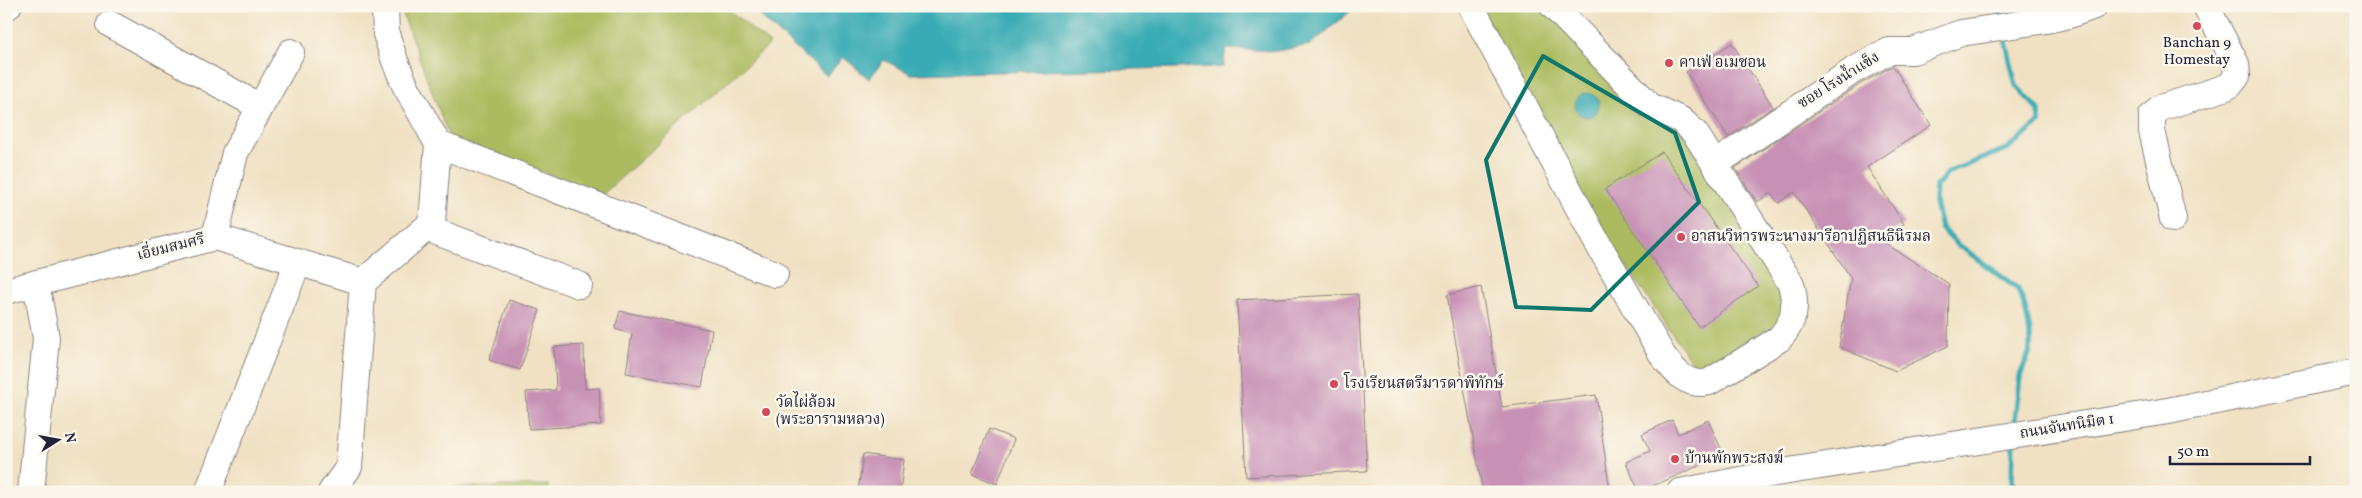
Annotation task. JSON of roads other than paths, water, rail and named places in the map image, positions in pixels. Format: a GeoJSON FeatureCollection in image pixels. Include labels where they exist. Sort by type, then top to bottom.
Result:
{"type":"FeatureCollection","features":[{"type":"Feature","properties":{"kind":"street"},"geometry":{"type":"LineString","coordinates":[[331,492],[349,466],[363,282],[432,223],[438,144],[405,85],[395,61],[386,34],[385,6]]}},
{"type":"Feature","properties":{"kind":"street"},"geometry":{"type":"LineString","coordinates":[[1471,6],[1568,190],[1649,333],[1674,371],[1686,380],[1702,384],[1718,377],[1779,339],[1793,320],[1794,295],[1786,275],[1687,124],[1650,106],[1553,6]]}},
{"type":"Feature","properties":{"kind":"street"},"geometry":{"type":"LineString","coordinates":[[2172,219],[2152,131],[2152,116],[2160,108],[2224,88],[2230,85],[2237,76],[2236,64],[2206,6]]}},
{"type":"Feature","properties":{"kind":"street","name":"ซอย โรงน้ำแข็ง"},"geometry":{"type":"LineString","coordinates":[[1715,164],[1846,75],[1889,51],[1923,49],[1962,34],[2046,20],[2081,8]]}},
{"type":"Feature","properties":{"kind":"street"},"geometry":{"type":"LineString","coordinates":[[110,24],[260,107]]}},
{"type":"Feature","properties":{"kind":"street"},"geometry":{"type":"LineString","coordinates":[[215,237],[235,153],[291,52]]}},
{"type":"Feature","properties":{"kind":"street"},"geometry":{"type":"LineString","coordinates":[[438,144],[775,274]]}},
{"type":"Feature","properties":{"kind":"street"},"geometry":{"type":"LineString","coordinates":[[426,228],[579,285]]}},
{"type":"Feature","properties":{"kind":"street","name":"เอี่ยมสมศรี"},"geometry":{"type":"LineString","coordinates":[[6,291],[215,237],[363,282]]}},
{"type":"Feature","properties":{"kind":"street"},"geometry":{"type":"LineString","coordinates":[[208,492],[298,262]]}},
{"type":"Feature","properties":{"kind":"street"},"geometry":{"type":"LineString","coordinates":[[31,492],[46,338],[36,283]]}},
{"type":"Feature","properties":{"kind":"street","name":"ถนนจันทนิมิต 1"},"geometry":{"type":"LineString","coordinates":[[1680,492],[1778,483],[1992,440],[2168,411],[2356,372]]}},
{"type":"Feature","properties":{"kind":"water"},"geometry":{"type":"Polygon","coordinates":[[[748,6],[1357,6],[1310,45],[1277,51],[1226,49],[1223,67],[911,74],[884,60],[869,79],[843,57],[827,76],[748,6]]]}},
{"type":"Feature","properties":{"kind":"water"},"geometry":{"type":"Polygon","coordinates":[[[1587,93],[1595,97],[1599,105],[1595,113],[1587,117],[1579,113],[1575,105],[1579,97],[1587,93]]]}},
{"type":"Feature","properties":{"kind":"waterway"},"geometry":{"type":"LineString","coordinates":[[1999,6],[2002,21]]}},
{"type":"Feature","properties":{"kind":"waterway"},"geometry":{"type":"LineString","coordinates":[[2004,33],[2016,86],[2039,110],[2039,123],[2009,148],[1949,172],[1936,186],[1935,202],[1941,228],[1956,243],[2018,289],[2025,307],[2030,332],[2030,351],[2020,376],[2014,428]]}},
{"type":"Feature","properties":{"kind":"waterway"},"geometry":{"type":"LineString","coordinates":[[2013,443],[2012,483],[2016,492]]}},
{"type":"Feature","properties":{"kind":"place","name":"Banchan 9 Homestay"},"geometry":{"type":"Point","coordinates":[2197,26]}},
{"type":"Feature","properties":{"kind":"place","name":"คาเฟ่ อเมซอน"},"geometry":{"type":"Point","coordinates":[1669,63]}},
{"type":"Feature","properties":{"kind":"place","name":"อาสนวิหารพระนางมารีอาปฏิสนธินิรมล"},"geometry":{"type":"Point","coordinates":[1681,237]}},
{"type":"Feature","properties":{"kind":"place","name":"โรงเรียนสตรีมารดาพิทักษ์"},"geometry":{"type":"Point","coordinates":[1334,384]}},
{"type":"Feature","properties":{"kind":"place","name":"วัดไผ่ล้อม (พระอารามหลวง)"},"geometry":{"type":"Point","coordinates":[766,412]}},
{"type":"Feature","properties":{"kind":"place","name":"บ้านพักพระสงฆ์"},"geometry":{"type":"Point","coordinates":[1675,459]}}]}
